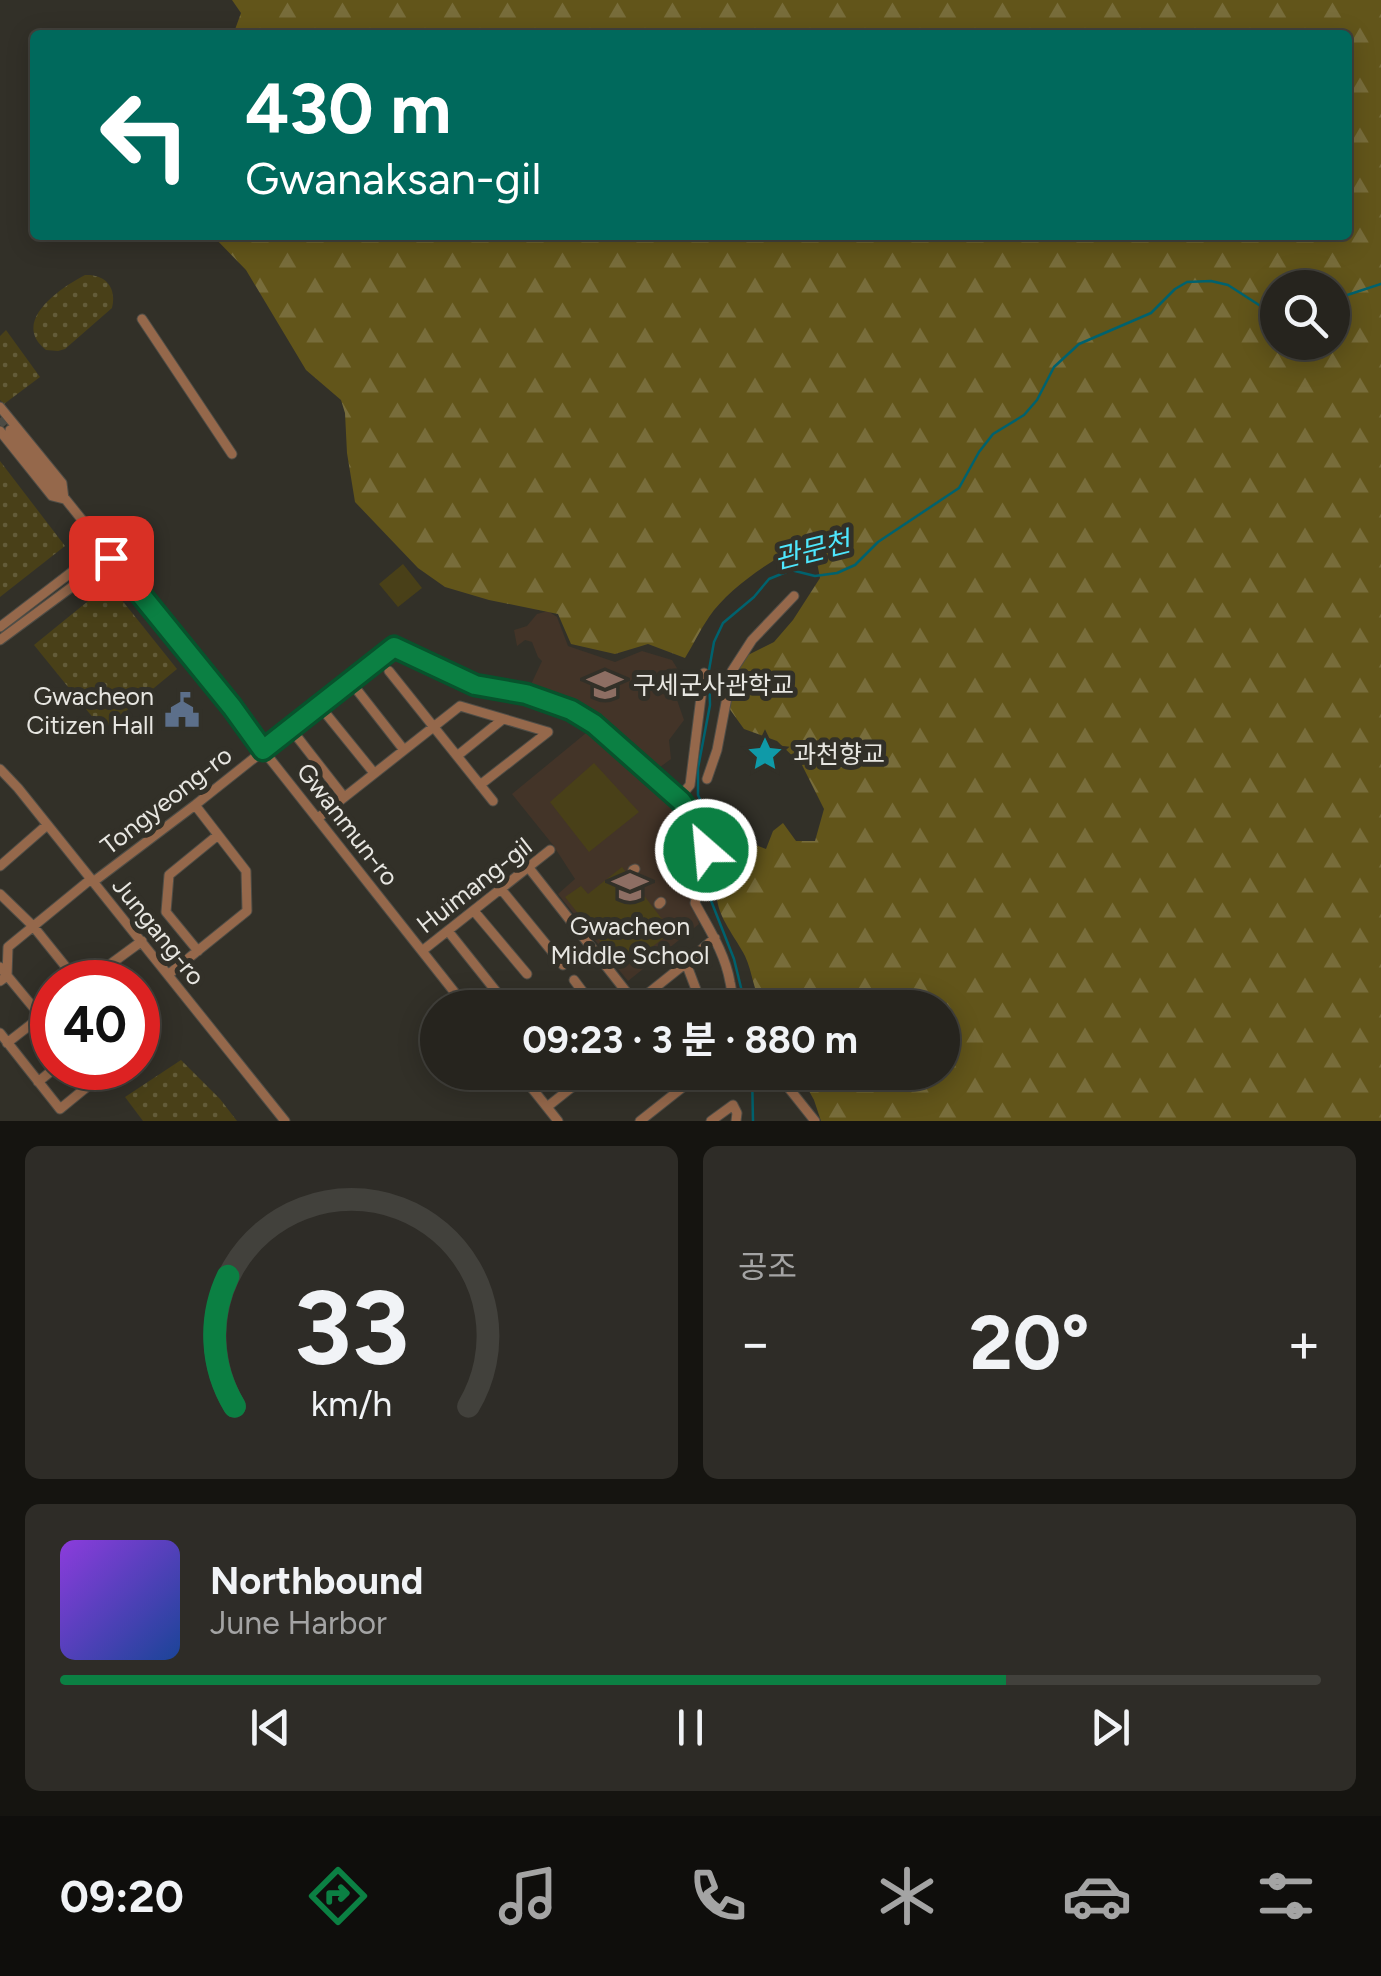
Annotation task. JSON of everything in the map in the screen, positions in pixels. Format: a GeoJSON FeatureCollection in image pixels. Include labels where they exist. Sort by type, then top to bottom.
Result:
{"type":"FeatureCollection","features":[{"type":"Feature","properties":{"kind":"street"},"geometry":{"type":"LineString","coordinates":[[142,319],[232,454]]}},
{"type":"Feature","properties":{"kind":"street"},"geometry":{"type":"LineString","coordinates":[[1,404],[62,483],[64,499]]}},
{"type":"Feature","properties":{"kind":"street","name":"Gwanmun-ro"},"geometry":{"type":"LineString","coordinates":[[5,431],[232,707],[453,990]]}},
{"type":"Feature","properties":{"kind":"street"},"geometry":{"type":"LineString","coordinates":[[0,628],[103,548]]}},
{"type":"Feature","properties":{"kind":"street"},"geometry":{"type":"LineString","coordinates":[[0,640],[111,558]]}},
{"type":"Feature","properties":{"kind":"street"},"geometry":{"type":"LineString","coordinates":[[707,779],[732,671],[752,640],[794,596]]}},
{"type":"Feature","properties":{"kind":"street","name":"Tongyeong-ro"},"geometry":{"type":"LineString","coordinates":[[2,975],[8,947],[33,926],[195,805],[394,647],[475,685],[526,694],[571,710],[594,724],[679,798]]}},
{"type":"Feature","properties":{"kind":"street"},"geometry":{"type":"LineString","coordinates":[[389,670],[493,801]]}},
{"type":"Feature","properties":{"kind":"street"},"geometry":{"type":"LineString","coordinates":[[704,674],[690,785],[679,798],[703,836],[706,850],[695,903],[715,938],[731,990]]}},
{"type":"Feature","properties":{"kind":"street"},"geometry":{"type":"LineString","coordinates":[[357,690],[404,750]]}},
{"type":"Feature","properties":{"kind":"street"},"geometry":{"type":"LineString","coordinates":[[318,818],[460,706],[548,732],[480,785]]}},
{"type":"Feature","properties":{"kind":"street"},"geometry":{"type":"LineString","coordinates":[[327,715],[374,773]]}},
{"type":"Feature","properties":{"kind":"street"},"geometry":{"type":"LineString","coordinates":[[457,756],[503,718]]}},
{"type":"Feature","properties":{"kind":"street"},"geometry":{"type":"LineString","coordinates":[[298,738],[344,797]]}},
{"type":"Feature","properties":{"kind":"street","name":"Jungang-ro"},"geometry":{"type":"LineString","coordinates":[[0,769],[4,781],[48,825],[285,1121]]}},
{"type":"Feature","properties":{"kind":"street"},"geometry":{"type":"LineString","coordinates":[[169,974],[247,911],[246,871],[195,805]]}},
{"type":"Feature","properties":{"kind":"street"},"geometry":{"type":"LineString","coordinates":[[0,866],[48,825]]}},
{"type":"Feature","properties":{"kind":"street"},"geometry":{"type":"LineString","coordinates":[[198,951],[166,912],[169,875],[218,835]]}},
{"type":"Feature","properties":{"kind":"street","name":"Huimang-gil"},"geometry":{"type":"LineString","coordinates":[[422,951],[550,850]]}},
{"type":"Feature","properties":{"kind":"street"},"geometry":{"type":"LineString","coordinates":[[529,868],[626,990]]}},
{"type":"Feature","properties":{"kind":"street"},"geometry":{"type":"LineString","coordinates":[[501,889],[562,965]]}},
{"type":"Feature","properties":{"kind":"street"},"geometry":{"type":"LineString","coordinates":[[0,894],[60,960]]}},
{"type":"Feature","properties":{"kind":"street"},"geometry":{"type":"LineString","coordinates":[[474,911],[526,974]]}},
{"type":"Feature","properties":{"kind":"street"},"geometry":{"type":"LineString","coordinates":[[448,931],[495,990]]}},
{"type":"Feature","properties":{"kind":"street"},"geometry":{"type":"LineString","coordinates":[[655,990],[715,938]]}},
{"type":"Feature","properties":{"kind":"street"},"geometry":{"type":"LineString","coordinates":[[116,960],[142,941]]}},
{"type":"Feature","properties":{"kind":"street"},"geometry":{"type":"LineString","coordinates":[[686,963],[696,990]]}},
{"type":"Feature","properties":{"kind":"street"},"geometry":{"type":"LineString","coordinates":[[2,975],[30,1004]]}},
{"type":"Feature","properties":{"kind":"street"},"geometry":{"type":"LineString","coordinates":[[574,980],[582,990]]}},
{"type":"Feature","properties":{"kind":"street"},"geometry":{"type":"LineString","coordinates":[[8,1043],[30,1026]]}},
{"type":"Feature","properties":{"kind":"street"},"geometry":{"type":"LineString","coordinates":[[0,1033],[30,1072]]}},
{"type":"Feature","properties":{"kind":"street"},"geometry":{"type":"LineString","coordinates":[[45,1090],[60,1109],[83,1090]]}},
{"type":"Feature","properties":{"kind":"street"},"geometry":{"type":"LineString","coordinates":[[533,1090],[558,1121]]}},
{"type":"Feature","properties":{"kind":"street"},"geometry":{"type":"LineString","coordinates":[[546,1107],[568,1090]]}},
{"type":"Feature","properties":{"kind":"street"},"geometry":{"type":"LineString","coordinates":[[640,1121],[677,1090]]}},
{"type":"Feature","properties":{"kind":"street"},"geometry":{"type":"LineString","coordinates":[[790,1090],[815,1121]]}},
{"type":"Feature","properties":{"kind":"street"},"geometry":{"type":"LineString","coordinates":[[711,1121],[732,1106],[736,1121]]}},
{"type":"Feature","properties":{"kind":"street"},"geometry":{"type":"LineString","coordinates":[[652,1111],[660,1121]]}},
{"type":"Feature","properties":{"kind":"shaded area"},"geometry":{"type":"Polygon","coordinates":[[[85,275],[99,277],[108,284],[113,294],[112,308],[65,349],[46,350],[36,339],[36,317],[52,297],[85,275]]]}},
{"type":"Feature","properties":{"kind":"shaded area"},"geometry":{"type":"Polygon","coordinates":[[[6,330],[40,377],[4,404],[0,400],[0,336],[6,330]]]}},
{"type":"Feature","properties":{"kind":"shaded area"},"geometry":{"type":"Polygon","coordinates":[[[0,461],[65,546],[0,597],[0,461]]]}},
{"type":"Feature","properties":{"kind":"shaded area"},"geometry":{"type":"Polygon","coordinates":[[[403,564],[422,588],[398,607],[379,584],[403,564]]]}},
{"type":"Feature","properties":{"kind":"shaded area"},"geometry":{"type":"Polygon","coordinates":[[[109,584],[177,669],[103,730],[34,645],[109,584]]]}},
{"type":"Feature","properties":{"kind":"shaded area","name":"구세군사관학교"},"geometry":{"type":"Polygon","coordinates":[[[548,611],[557,617],[568,646],[615,662],[642,651],[672,660],[683,678],[676,697],[684,720],[669,740],[671,759],[656,770],[594,722],[527,693],[542,661],[532,642],[525,640],[517,646],[514,630],[548,611]]]}},
{"type":"Feature","properties":{"kind":"shaded area"},"geometry":{"type":"Polygon","coordinates":[[[591,729],[673,803],[698,838],[700,855],[691,895],[699,924],[628,981],[558,894],[575,879],[512,794],[591,729]]]}},
{"type":"Feature","properties":{"kind":"shaded area"},"geometry":{"type":"Polygon","coordinates":[[[594,763],[639,812],[589,852],[550,802],[594,763]]]}},
{"type":"Feature","properties":{"kind":"shaded area"},"geometry":{"type":"Polygon","coordinates":[[[622,867],[672,932],[622,969],[565,897],[581,886],[588,894],[622,867]]]}},
{"type":"Feature","properties":{"kind":"shaded area"},"geometry":{"type":"Polygon","coordinates":[[[181,1060],[237,1121],[143,1121],[125,1097],[136,1090],[160,1090],[160,1074],[181,1060]]]}},
{"type":"Feature","properties":{"kind":"green space"},"geometry":{"type":"Polygon","coordinates":[[[232,0],[1381,0],[1381,1121],[821,1121],[808,1090],[960,1090],[960,990],[756,990],[745,956],[719,909],[718,886],[733,858],[736,843],[743,840],[766,849],[773,831],[783,823],[796,841],[815,841],[824,809],[802,765],[777,741],[744,729],[726,704],[730,676],[748,655],[774,642],[820,578],[815,552],[795,548],[737,587],[709,617],[685,658],[648,644],[615,654],[571,644],[558,614],[445,587],[418,568],[355,502],[341,400],[306,370],[246,270],[217,240],[1352,240],[1352,30],[235,30],[241,13],[232,0]]]}},
{"type":"Feature","properties":{"kind":"waterway","name":"관문천"},"geometry":{"type":"LineString","coordinates":[[742,990],[710,898],[731,866],[734,854],[729,842],[711,824],[698,795],[698,768],[710,705],[709,670],[714,642],[723,623],[769,579],[791,570],[815,576],[855,565],[878,542],[959,488],[993,434],[1024,415],[1037,400],[1054,367],[1079,344],[1151,313],[1187,282],[1228,285],[1260,305]]}},
{"type":"Feature","properties":{"kind":"waterway","name":"관문천"},"geometry":{"type":"LineString","coordinates":[[1350,294],[1381,284]]}},
{"type":"Feature","properties":{"kind":"waterway","name":"관문천"},"geometry":{"type":"LineString","coordinates":[[752,1090],[753,1121]]}},
{"type":"Feature","properties":{"kind":"tunnel"},"geometry":{"type":"LineString","coordinates":[[0,418],[10,430]]}},
{"type":"Feature","properties":{"kind":"place","name":"구세군사관학교"},"geometry":{"type":"Point","coordinates":[605,685]}},
{"type":"Feature","properties":{"kind":"place","name":"Gwacheon Citizen Hall"},"geometry":{"type":"Point","coordinates":[182,710]}},
{"type":"Feature","properties":{"kind":"place","name":"과천향교"},"geometry":{"type":"Point","coordinates":[765,754]}},
{"type":"Feature","properties":{"kind":"place","name":"Gwacheon Middle School"},"geometry":{"type":"Point","coordinates":[630,887]}},
{"type":"Feature","properties":{"kind":"route"},"geometry":{"type":"LineString","coordinates":[[111,558],[263,750],[394,647],[475,685],[526,694],[571,710],[594,724],[681,801],[695,820],[706,850]]}}]}
